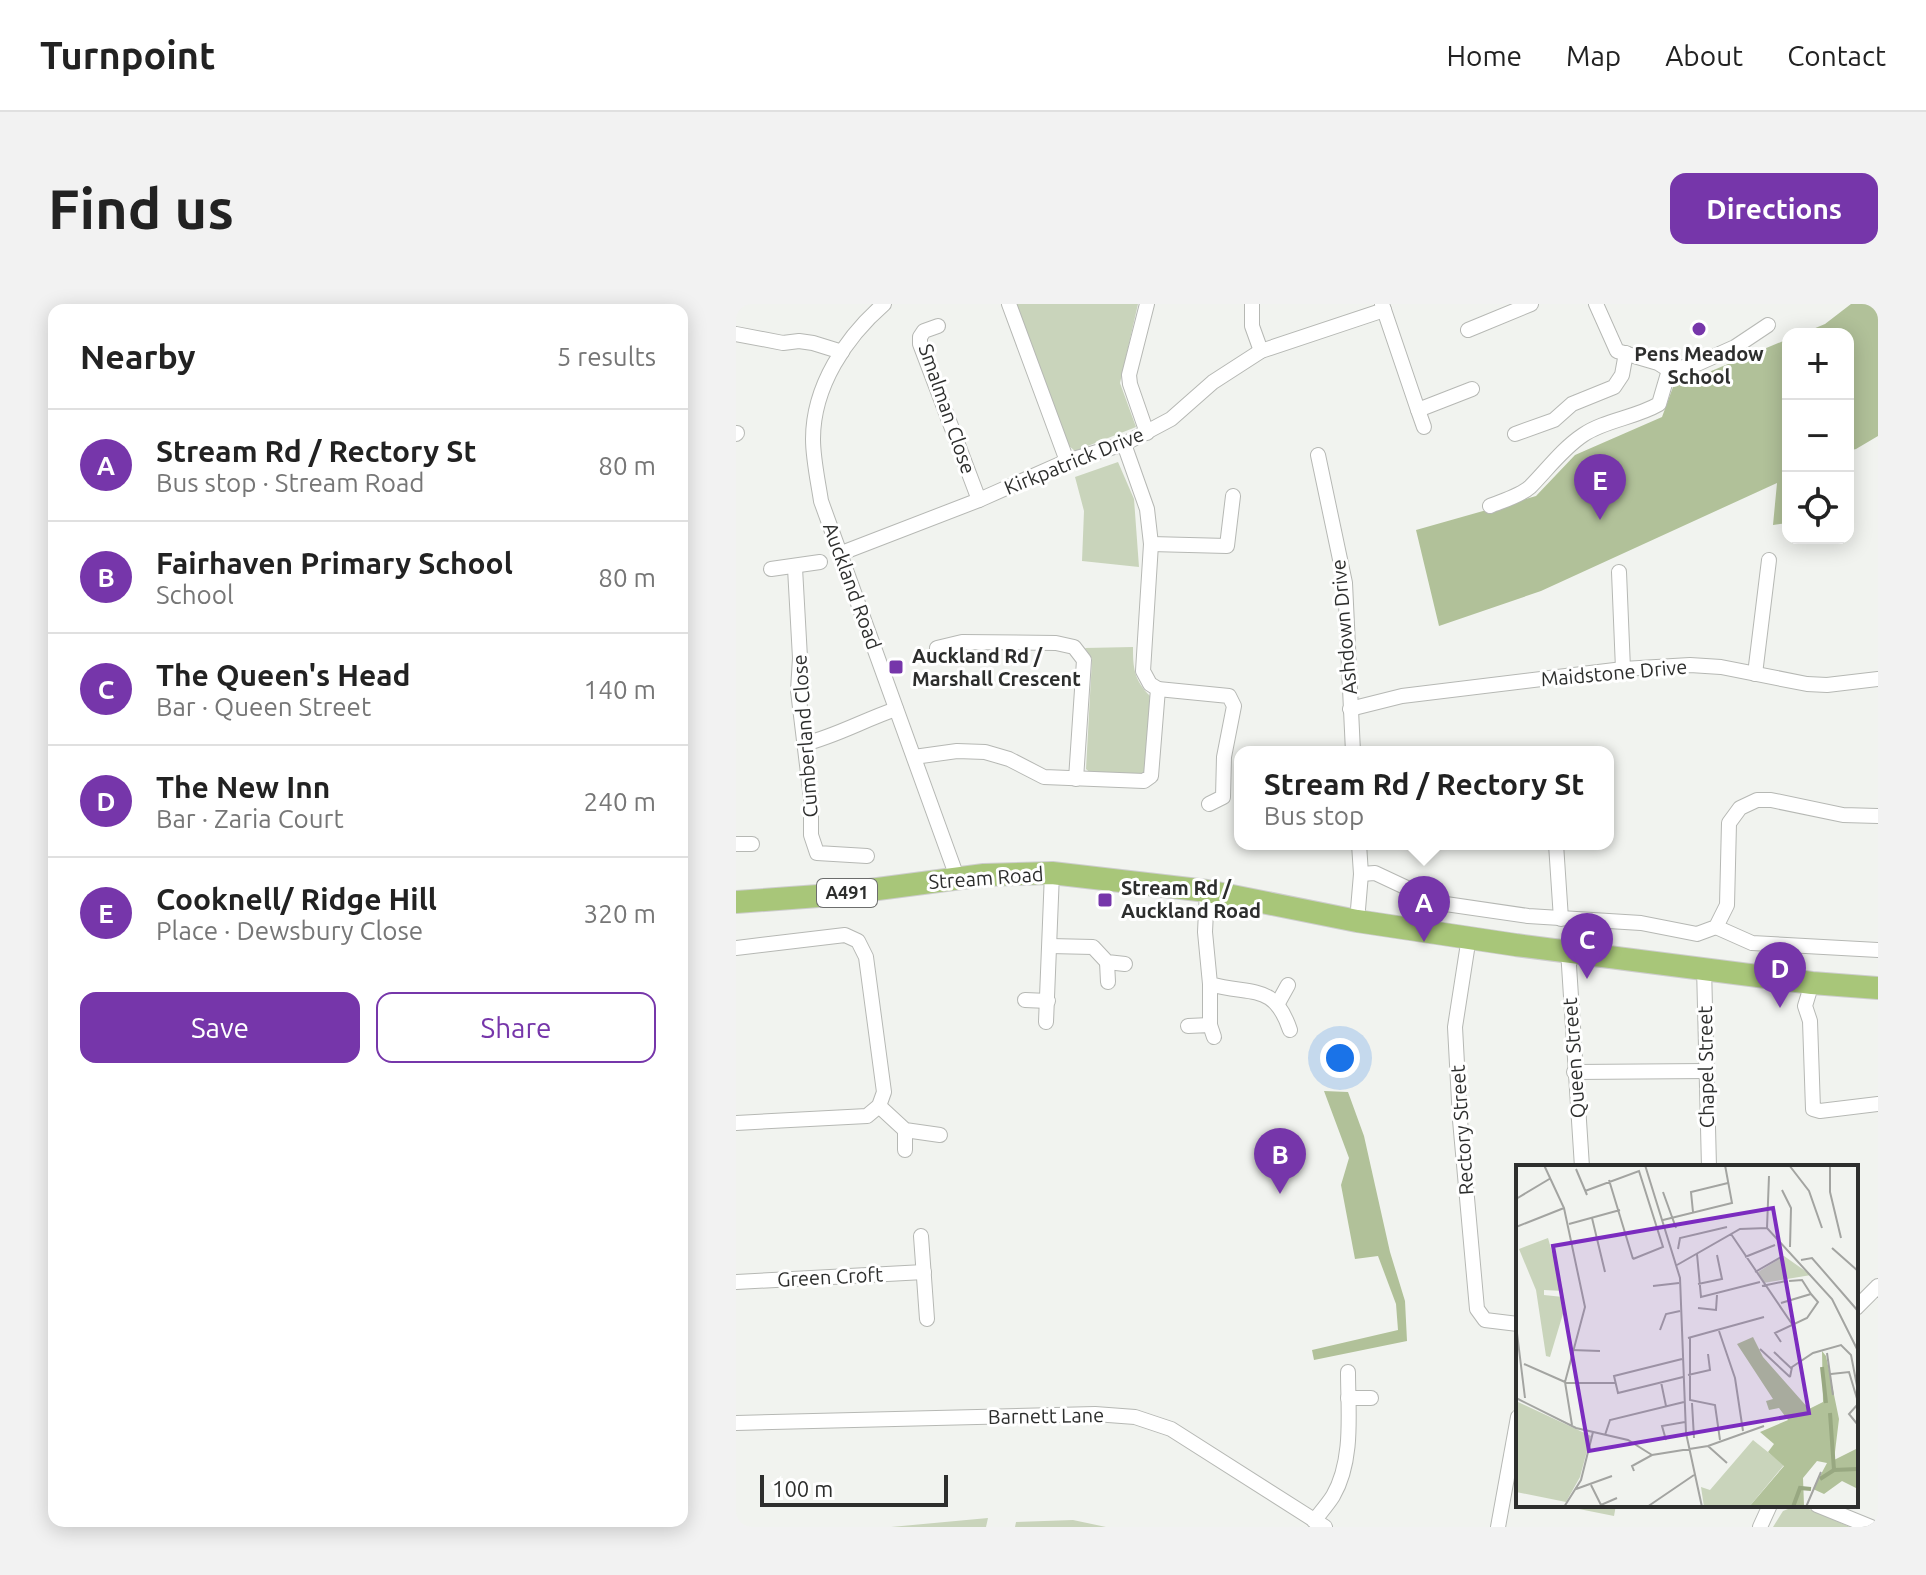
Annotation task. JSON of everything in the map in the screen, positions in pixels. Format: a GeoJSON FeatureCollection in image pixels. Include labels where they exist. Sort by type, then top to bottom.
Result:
{"type":"FeatureCollection","features":[{"type":"Feature","properties":{"kind":"highway","name":"Stream Road"},"geometry":{"type":"LineString","coordinates":[[736,902],[832,895],[957,877],[1052,873],[1207,891],[1357,921],[1568,950]]}},
{"type":"Feature","properties":{"kind":"highway","name":"A491"},"geometry":{"type":"LineString","coordinates":[[1568,950],[1812,983],[1878,988]]}},
{"type":"Feature","properties":{"kind":"street","name":"Auckland Road"},"geometry":{"type":"LineString","coordinates":[[884,304],[863,322],[823,385],[813,439],[821,501],[957,877]]}},
{"type":"Feature","properties":{"kind":"street"},"geometry":{"type":"LineString","coordinates":[[1009,304],[1067,461]]}},
{"type":"Feature","properties":{"kind":"street"},"geometry":{"type":"LineString","coordinates":[[1147,304],[1129,375],[1147,433]]}},
{"type":"Feature","properties":{"kind":"street"},"geometry":{"type":"LineString","coordinates":[[1252,304],[1252,326],[1261,351]]}},
{"type":"Feature","properties":{"kind":"street"},"geometry":{"type":"LineString","coordinates":[[1468,330],[1531,304]]}},
{"type":"Feature","properties":{"kind":"street"},"geometry":{"type":"LineString","coordinates":[[1596,304],[1617,351],[1663,367],[1697,364],[1768,325]]}},
{"type":"Feature","properties":{"kind":"street"},"geometry":{"type":"LineString","coordinates":[[1383,307],[1424,427]]}},
{"type":"Feature","properties":{"kind":"street","name":"Kirkpatrick Drive"},"geometry":{"type":"LineString","coordinates":[[839,554],[979,500],[1067,461],[1124,444],[1171,419],[1213,382],[1261,351],[1383,307]]}},
{"type":"Feature","properties":{"kind":"street","name":"Smalman Close"},"geometry":{"type":"LineString","coordinates":[[938,326],[924,331],[920,344],[979,500]]}},
{"type":"Feature","properties":{"kind":"street"},"geometry":{"type":"LineString","coordinates":[[736,334],[783,343],[813,343],[842,352]]}},
{"type":"Feature","properties":{"kind":"street"},"geometry":{"type":"LineString","coordinates":[[1515,434],[1554,420],[1572,404],[1614,387],[1622,375],[1626,353]]}},
{"type":"Feature","properties":{"kind":"street"},"geometry":{"type":"LineString","coordinates":[[1490,506],[1528,489],[1584,434],[1641,415],[1659,404],[1663,367]]}},
{"type":"Feature","properties":{"kind":"street"},"geometry":{"type":"LineString","coordinates":[[1418,410],[1472,389]]}},
{"type":"Feature","properties":{"kind":"street"},"geometry":{"type":"LineString","coordinates":[[1124,444],[1147,509],[1151,544],[1143,671],[1150,684],[1158,689],[1229,696],[1234,706],[1224,757],[1223,797],[1209,804]]}},
{"type":"Feature","properties":{"kind":"street","name":"Ashdown Drive"},"geometry":{"type":"LineString","coordinates":[[1318,455],[1345,583],[1353,746]]}},
{"type":"Feature","properties":{"kind":"street"},"geometry":{"type":"LineString","coordinates":[[1151,544],[1227,546],[1233,496]]}},
{"type":"Feature","properties":{"kind":"street"},"geometry":{"type":"LineString","coordinates":[[1755,674],[1769,560]]}},
{"type":"Feature","properties":{"kind":"street"},"geometry":{"type":"LineString","coordinates":[[771,569],[795,568],[820,562]]}},
{"type":"Feature","properties":{"kind":"street","name":"Cumberland Close"},"geometry":{"type":"LineString","coordinates":[[795,568],[800,658],[798,691],[811,798],[811,835],[817,853]]}},
{"type":"Feature","properties":{"kind":"street"},"geometry":{"type":"LineString","coordinates":[[1623,669],[1620,579],[1635,586]]}},
{"type":"Feature","properties":{"kind":"street"},"geometry":{"type":"LineString","coordinates":[[1751,579],[1768,580]]}},
{"type":"Feature","properties":{"kind":"street"},"geometry":{"type":"LineString","coordinates":[[937,648],[962,642],[1056,643],[1074,647],[1084,660],[1076,779]]}},
{"type":"Feature","properties":{"kind":"street","name":"Maidstone Drive"},"geometry":{"type":"LineString","coordinates":[[1350,709],[1402,696],[1623,669],[1690,665],[1721,667],[1780,681],[1827,685],[1878,679]]}},
{"type":"Feature","properties":{"kind":"street"},"geometry":{"type":"LineString","coordinates":[[914,757],[957,751],[985,752],[1009,759],[1044,777],[1144,781],[1151,776],[1153,765],[1158,689]]}},
{"type":"Feature","properties":{"kind":"street"},"geometry":{"type":"LineString","coordinates":[[804,744],[827,739],[869,718],[896,709]]}},
{"type":"Feature","properties":{"kind":"street"},"geometry":{"type":"LineString","coordinates":[[1361,874],[1375,873],[1439,903],[1561,919],[1626,921],[1697,934],[1716,927],[1727,905],[1729,823],[1746,804],[1771,800],[1843,815],[1878,816]]}},
{"type":"Feature","properties":{"kind":"street"},"geometry":{"type":"LineString","coordinates":[[736,844],[752,844]]}},
{"type":"Feature","properties":{"kind":"street"},"geometry":{"type":"LineString","coordinates":[[1357,921],[1361,874],[1359,850]]}},
{"type":"Feature","properties":{"kind":"street"},"geometry":{"type":"LineString","coordinates":[[1556,850],[1561,919]]}},
{"type":"Feature","properties":{"kind":"street"},"geometry":{"type":"LineString","coordinates":[[807,867],[817,853],[867,856]]}},
{"type":"Feature","properties":{"kind":"street"},"geometry":{"type":"LineString","coordinates":[[1046,1022],[1052,873]]}},
{"type":"Feature","properties":{"kind":"street"},"geometry":{"type":"LineString","coordinates":[[1188,1026],[1212,1031],[1205,932],[1207,891]]}},
{"type":"Feature","properties":{"kind":"street"},"geometry":{"type":"LineString","coordinates":[[1716,927],[1752,943],[1853,943],[1878,950]]}},
{"type":"Feature","properties":{"kind":"street"},"geometry":{"type":"LineString","coordinates":[[736,948],[845,935],[858,941],[866,957],[884,1092],[879,1106],[867,1116],[736,1123]]}},
{"type":"Feature","properties":{"kind":"street","name":"Rectory Street"},"geometry":{"type":"LineString","coordinates":[[1469,937],[1455,1027],[1477,1309],[1485,1320],[1516,1324]]}},
{"type":"Feature","properties":{"kind":"street"},"geometry":{"type":"LineString","coordinates":[[1050,946],[1093,947],[1107,962],[1108,982]]}},
{"type":"Feature","properties":{"kind":"street","name":"Queen Street"},"geometry":{"type":"LineString","coordinates":[[1568,950],[1582,1165]]}},
{"type":"Feature","properties":{"kind":"street"},"geometry":{"type":"LineString","coordinates":[[1107,962],[1125,964]]}},
{"type":"Feature","properties":{"kind":"street","name":"Chapel Street"},"geometry":{"type":"LineString","coordinates":[[1704,967],[1709,1165]]}},
{"type":"Feature","properties":{"kind":"street"},"geometry":{"type":"LineString","coordinates":[[1812,983],[1805,1006],[1810,1021],[1813,1109],[1820,1111],[1878,1104]]}},
{"type":"Feature","properties":{"kind":"street"},"geometry":{"type":"LineString","coordinates":[[1210,984],[1270,997],[1278,1003],[1290,1030]]}},
{"type":"Feature","properties":{"kind":"street"},"geometry":{"type":"LineString","coordinates":[[1278,1003],[1288,985]]}},
{"type":"Feature","properties":{"kind":"street"},"geometry":{"type":"LineString","coordinates":[[1025,1000],[1048,1001]]}},
{"type":"Feature","properties":{"kind":"street"},"geometry":{"type":"LineString","coordinates":[[1574,1072],[1707,1071]]}},
{"type":"Feature","properties":{"kind":"street"},"geometry":{"type":"LineString","coordinates":[[879,1106],[905,1130],[940,1135]]}},
{"type":"Feature","properties":{"kind":"street"},"geometry":{"type":"LineString","coordinates":[[905,1130],[905,1150]]}},
{"type":"Feature","properties":{"kind":"street"},"geometry":{"type":"LineString","coordinates":[[921,1236],[927,1319]]}},
{"type":"Feature","properties":{"kind":"street","name":"Green Croft"},"geometry":{"type":"LineString","coordinates":[[736,1282],[924,1272]]}},
{"type":"Feature","properties":{"kind":"street"},"geometry":{"type":"LineString","coordinates":[[1858,1306],[1878,1286]]}},
{"type":"Feature","properties":{"kind":"street"},"geometry":{"type":"LineString","coordinates":[[1320,1524],[1344,1466],[1348,1434],[1348,1372]]}},
{"type":"Feature","properties":{"kind":"street"},"geometry":{"type":"LineString","coordinates":[[1348,1398],[1371,1398]]}},
{"type":"Feature","properties":{"kind":"street","name":"Barnett Lane"},"geometry":{"type":"LineString","coordinates":[[736,1423],[1095,1414],[1135,1417],[1171,1429],[1320,1524]]}},
{"type":"Feature","properties":{"kind":"street"},"geometry":{"type":"LineString","coordinates":[[1498,1527],[1516,1428]]}},
{"type":"Feature","properties":{"kind":"street"},"geometry":{"type":"LineString","coordinates":[[1760,1527],[1769,1507]]}},
{"type":"Feature","properties":{"kind":"street"},"geometry":{"type":"LineString","coordinates":[[1822,1507],[1871,1527]]}},
{"type":"Feature","properties":{"kind":"green space"},"geometry":{"type":"Polygon","coordinates":[[[1016,304],[1138,304],[1120,383],[1136,427],[1075,451],[1069,446],[1016,304]]]}},
{"type":"Feature","properties":{"kind":"green space"},"geometry":{"type":"Polygon","coordinates":[[[1851,304],[1878,304],[1878,436],[1854,450],[1854,328],[1815,328],[1851,304]]]}},
{"type":"Feature","properties":{"kind":"green space"},"geometry":{"type":"Polygon","coordinates":[[[1782,342],[1782,524],[1773,525],[1777,483],[1541,591],[1439,626],[1416,530],[1536,496],[1575,455],[1662,417],[1673,387],[1782,342]]]}},
{"type":"Feature","properties":{"kind":"green space"},"geometry":{"type":"Polygon","coordinates":[[[1118,462],[1134,499],[1139,567],[1082,561],[1084,511],[1075,477],[1118,462]]]}},
{"type":"Feature","properties":{"kind":"green space"},"geometry":{"type":"Polygon","coordinates":[[[1133,647],[1136,673],[1150,696],[1145,774],[1092,774],[1086,769],[1092,659],[1085,648],[1133,647]]]}},
{"type":"Feature","properties":{"kind":"green space"},"geometry":{"type":"Polygon","coordinates":[[[1324,1091],[1348,1092],[1364,1136],[1390,1252],[1405,1301],[1407,1341],[1314,1360],[1312,1350],[1398,1330],[1396,1304],[1378,1256],[1355,1259],[1341,1185],[1349,1158],[1324,1091]]]}},
{"type":"Feature","properties":{"kind":"green space"},"geometry":{"type":"Polygon","coordinates":[[[1569,1507],[1616,1507],[1614,1516],[1569,1507]]]}},
{"type":"Feature","properties":{"kind":"green space"},"geometry":{"type":"Polygon","coordinates":[[[1805,1507],[1850,1527],[1773,1527],[1783,1511],[1805,1507]]]}},
{"type":"Feature","properties":{"kind":"green space"},"geometry":{"type":"Polygon","coordinates":[[[988,1518],[986,1527],[891,1527],[988,1518]]]}},
{"type":"Feature","properties":{"kind":"green space"},"geometry":{"type":"Polygon","coordinates":[[[1073,1520],[1106,1527],[1015,1527],[1016,1522],[1073,1520]]]}},
{"type":"Feature","properties":{"kind":"place","name":"Pens Meadow School"},"geometry":{"type":"Point","coordinates":[1699,329]}},
{"type":"Feature","properties":{"kind":"place","name":"Cooknell/ Ridge Hill"},"geometry":{"type":"Point","coordinates":[1600,520]}},
{"type":"Feature","properties":{"kind":"place","name":"Auckland Rd / Marshall Crescent"},"geometry":{"type":"Point","coordinates":[896,667]}},
{"type":"Feature","properties":{"kind":"place","name":"Stream Rd / Auckland Road"},"geometry":{"type":"Point","coordinates":[1105,900]}},
{"type":"Feature","properties":{"kind":"place","name":"Stream Rd / Rectory St"},"geometry":{"type":"Point","coordinates":[1424,942]}},
{"type":"Feature","properties":{"kind":"place","name":"The Queen's Head"},"geometry":{"type":"Point","coordinates":[1587,979]}},
{"type":"Feature","properties":{"kind":"place","name":"The New Inn"},"geometry":{"type":"Point","coordinates":[1780,1008]}},
{"type":"Feature","properties":{"kind":"place","name":"Fairhaven Primary School"},"geometry":{"type":"Point","coordinates":[1280,1194]}}]}
